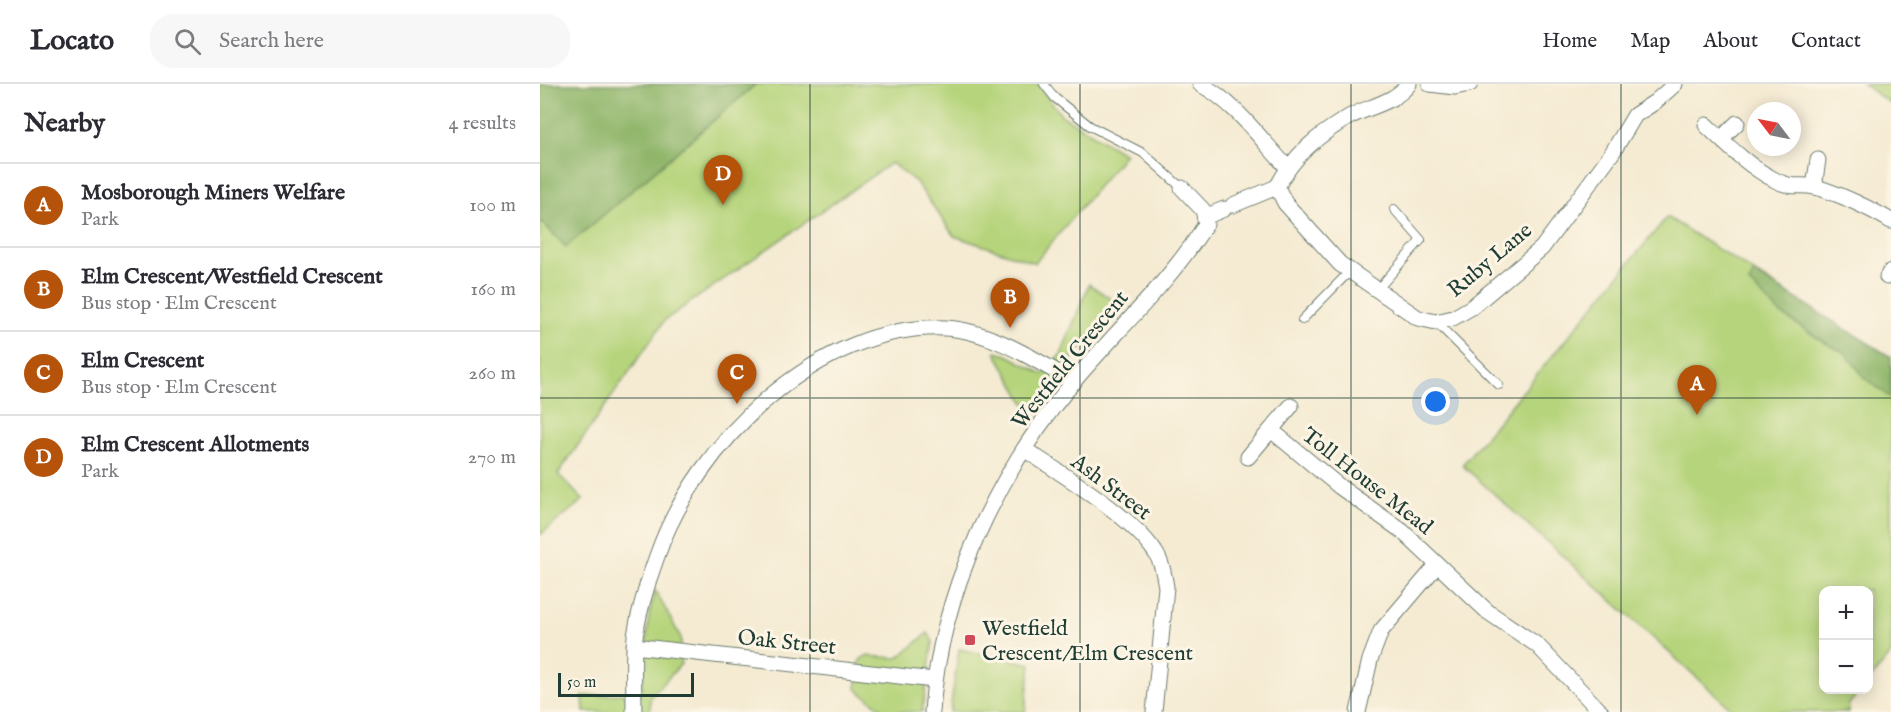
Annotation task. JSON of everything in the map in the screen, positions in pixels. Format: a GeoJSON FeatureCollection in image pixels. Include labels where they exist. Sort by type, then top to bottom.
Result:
{"type":"FeatureCollection","features":[{"type":"Feature","properties":{"kind":"street"},"geometry":{"type":"LineString","coordinates":[[1200,84],[1226,103],[1251,126],[1287,167]]}},
{"type":"Feature","properties":{"kind":"street"},"geometry":{"type":"LineString","coordinates":[[1182,188],[1203,210],[1204,216],[1277,187],[1287,167],[1306,147],[1349,117],[1402,93],[1409,84]]}},
{"type":"Feature","properties":{"kind":"street"},"geometry":{"type":"LineString","coordinates":[[1430,84],[1455,87],[1470,84]]}},
{"type":"Feature","properties":{"kind":"street","name":"Ruby Lane"},"geometry":{"type":"LineString","coordinates":[[1277,187],[1285,204],[1340,264],[1418,318],[1436,322],[1453,318],[1472,308],[1542,249],[1612,153],[1635,115],[1655,102],[1675,84]]}},
{"type":"Feature","properties":{"kind":"street"},"geometry":{"type":"LineString","coordinates":[[1721,139],[1737,123]]}},
{"type":"Feature","properties":{"kind":"street"},"geometry":{"type":"LineString","coordinates":[[1706,125],[1735,152],[1773,179],[1791,187],[1815,187],[1880,214],[1891,221]]}},
{"type":"Feature","properties":{"kind":"street"},"geometry":{"type":"LineString","coordinates":[[1815,187],[1818,160]]}},
{"type":"Feature","properties":{"kind":"street","name":"Westfield Crescent"},"geometry":{"type":"LineString","coordinates":[[932,712],[934,680],[945,627],[966,565],[990,512],[1024,449],[1074,382],[1192,248],[1206,224],[1204,216]]}},
{"type":"Feature","properties":{"kind":"street"},"geometry":{"type":"LineString","coordinates":[[634,712],[634,646],[657,555],[671,521],[693,483],[716,452],[754,410],[809,369],[849,346],[889,333],[914,329],[947,328],[995,339],[1074,382]]}},
{"type":"Feature","properties":{"kind":"street","name":"Toll House Mead"},"geometry":{"type":"LineString","coordinates":[[1248,457],[1291,406]]}},
{"type":"Feature","properties":{"kind":"street","name":"Toll House Mead"},"geometry":{"type":"LineString","coordinates":[[1270,430],[1340,487],[1402,531],[1488,612],[1537,645],[1600,712]]}},
{"type":"Feature","properties":{"kind":"street","name":"Ash Street"},"geometry":{"type":"LineString","coordinates":[[1024,449],[1120,516],[1144,538],[1156,553],[1164,572],[1166,587],[1154,712]]}},
{"type":"Feature","properties":{"kind":"street","name":"Toll House Mead"},"geometry":{"type":"LineString","coordinates":[[1358,712],[1370,660],[1381,631],[1437,566]]}},
{"type":"Feature","properties":{"kind":"street","name":"Oak Street"},"geometry":{"type":"LineString","coordinates":[[634,646],[934,680]]}},
{"type":"Feature","properties":{"kind":"lane"},"geometry":{"type":"LineString","coordinates":[[1044,84],[1055,98],[1090,126],[1143,153],[1182,188]]}},
{"type":"Feature","properties":{"kind":"lane"},"geometry":{"type":"LineString","coordinates":[[1377,290],[1421,240],[1394,209]]}},
{"type":"Feature","properties":{"kind":"lane"},"geometry":{"type":"LineString","coordinates":[[1302,320],[1350,271]]}},
{"type":"Feature","properties":{"kind":"lane"},"geometry":{"type":"LineString","coordinates":[[1436,322],[1499,385]]}},
{"type":"Feature","properties":{"kind":"green space"},"geometry":{"type":"Polygon","coordinates":[[[540,84],[756,84],[566,247],[540,220],[540,84]]]}},
{"type":"Feature","properties":{"kind":"green space"},"geometry":{"type":"Polygon","coordinates":[[[756,84],[1038,84],[1061,115],[1125,154],[1035,263],[954,236],[916,182],[891,163],[665,320],[558,474],[583,500],[540,535],[540,220],[566,247],[756,84]]]}},
{"type":"Feature","properties":{"kind":"green space"},"geometry":{"type":"Polygon","coordinates":[[[1863,84],[1891,84],[1891,104],[1863,84]]]}},
{"type":"Feature","properties":{"kind":"green space"},"geometry":{"type":"Polygon","coordinates":[[[1667,217],[1855,336],[1891,365],[1891,654],[1873,676],[1873,586],[1819,586],[1819,694],[1858,694],[1849,704],[1848,712],[1735,712],[1462,465],[1667,217]]]}},
{"type":"Feature","properties":{"kind":"green space"},"geometry":{"type":"Polygon","coordinates":[[[1754,273],[1891,357],[1891,398],[1866,379],[1844,352],[1781,314],[1749,283],[1754,273]]]}},
{"type":"Feature","properties":{"kind":"green space"},"geometry":{"type":"Polygon","coordinates":[[[1089,284],[1119,304],[1076,353],[1033,417],[995,352],[1007,355],[1043,374],[1061,354],[1089,284]]]}},
{"type":"Feature","properties":{"kind":"green space"},"geometry":{"type":"Polygon","coordinates":[[[655,590],[681,638],[681,664],[650,698],[650,712],[584,712],[583,696],[641,693],[649,615],[655,590]]]}},
{"type":"Feature","properties":{"kind":"green space"},"geometry":{"type":"Polygon","coordinates":[[[928,633],[933,642],[922,712],[886,712],[856,689],[860,660],[866,656],[898,658],[928,633]]]}},
{"type":"Feature","properties":{"kind":"green space"},"geometry":{"type":"Polygon","coordinates":[[[959,649],[1031,664],[1025,712],[950,712],[959,649]]]}},
{"type":"Feature","properties":{"kind":"place","name":"Elm Crescent Allotments"},"geometry":{"type":"Point","coordinates":[723,205]}},
{"type":"Feature","properties":{"kind":"place","name":"Elm Crescent/Westfield Crescent"},"geometry":{"type":"Point","coordinates":[1010,328]}},
{"type":"Feature","properties":{"kind":"place","name":"Elm Crescent"},"geometry":{"type":"Point","coordinates":[737,404]}},
{"type":"Feature","properties":{"kind":"place","name":"Mosborough Miners Welfare"},"geometry":{"type":"Point","coordinates":[1697,415]}},
{"type":"Feature","properties":{"kind":"place","name":"Westfield Crescent/Elm Crescent"},"geometry":{"type":"Point","coordinates":[970,640]}}]}
